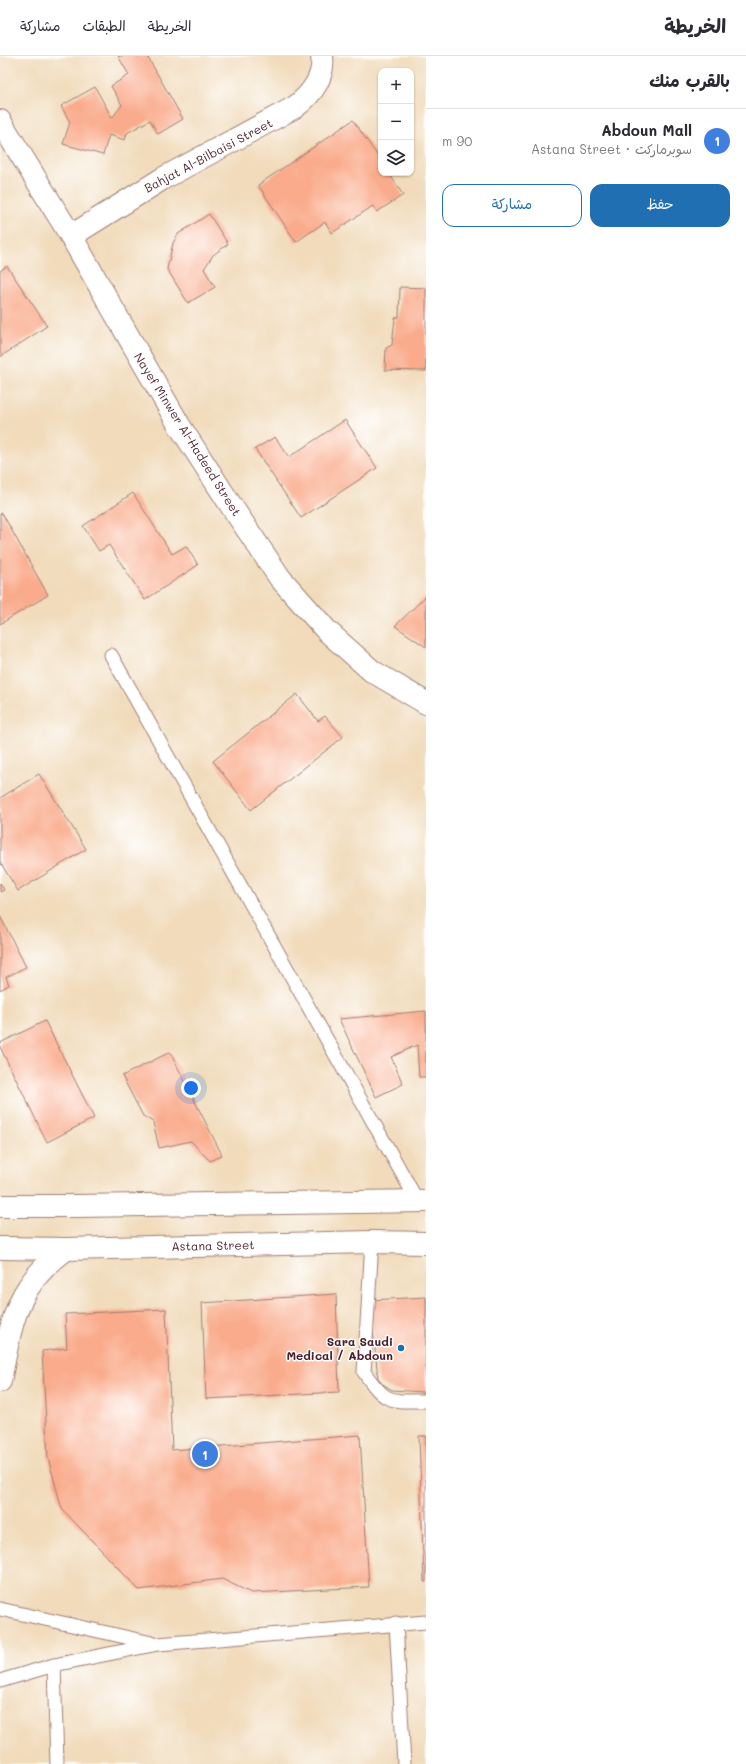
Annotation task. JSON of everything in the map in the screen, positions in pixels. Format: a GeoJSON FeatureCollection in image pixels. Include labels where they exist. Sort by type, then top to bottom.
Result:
{"type":"FeatureCollection","features":[{"type":"Feature","properties":{"kind":"street","name":"Bahjat Al-Bilbaisi Street"},"geometry":{"type":"LineString","coordinates":[[70,236],[162,179],[296,107],[306,98],[315,86],[321,74],[322,56]]}},
{"type":"Feature","properties":{"kind":"street","name":"Nayef Minwer Al-Hadeed Street"},"geometry":{"type":"LineString","coordinates":[[0,121],[70,236],[180,425],[230,504],[280,578],[327,631],[372,672],[426,703]]}},
{"type":"Feature","properties":{"kind":"street"},"geometry":{"type":"LineString","coordinates":[[0,1206],[422,1201]]}},
{"type":"Feature","properties":{"kind":"street","name":"Astana Street"},"geometry":{"type":"LineString","coordinates":[[0,1248],[372,1242],[426,1243]]}},
{"type":"Feature","properties":{"kind":"street"},"geometry":{"type":"LineString","coordinates":[[0,1381],[13,1320],[20,1301],[28,1285],[46,1263],[66,1248]]}},
{"type":"Feature","properties":{"kind":"lane"},"geometry":{"type":"LineString","coordinates":[[111,655],[422,1201]]}},
{"type":"Feature","properties":{"kind":"lane"},"geometry":{"type":"LineString","coordinates":[[372,1242],[364,1372],[385,1398],[399,1401],[426,1401]]}},
{"type":"Feature","properties":{"kind":"lane"},"geometry":{"type":"LineString","coordinates":[[0,1609],[158,1644]]}},
{"type":"Feature","properties":{"kind":"lane"},"geometry":{"type":"LineString","coordinates":[[0,1681],[54,1665],[158,1644],[426,1622]]}},
{"type":"Feature","properties":{"kind":"lane"},"geometry":{"type":"LineString","coordinates":[[396,1624],[404,1764]]}},
{"type":"Feature","properties":{"kind":"lane"},"geometry":{"type":"LineString","coordinates":[[54,1665],[57,1764]]}},
{"type":"Feature","properties":{"kind":"building"},"geometry":{"type":"Polygon","coordinates":[[[118,56],[147,56],[183,119],[158,134],[150,120],[127,133],[125,140],[109,135],[103,155],[63,144],[70,122],[61,106],[95,87],[112,118],[122,105],[111,86],[129,75],[118,56]]]}},
{"type":"Feature","properties":{"kind":"building"},"geometry":{"type":"Polygon","coordinates":[[[353,120],[378,157],[378,176],[391,176],[403,195],[377,212],[373,206],[332,233],[325,222],[296,242],[258,185],[353,120]]]}},
{"type":"Feature","properties":{"kind":"building"},"geometry":{"type":"Polygon","coordinates":[[[209,214],[228,244],[213,255],[204,269],[215,287],[188,303],[167,269],[173,243],[178,234],[209,214]]]}},
{"type":"Feature","properties":{"kind":"building"},"geometry":{"type":"Polygon","coordinates":[[[7,266],[47,326],[0,357],[0,271],[7,266]]]}},
{"type":"Feature","properties":{"kind":"building"},"geometry":{"type":"Polygon","coordinates":[[[400,287],[426,288],[426,371],[385,370],[386,348],[392,345],[395,318],[399,317],[400,287]]]}},
{"type":"Feature","properties":{"kind":"building"},"geometry":{"type":"Polygon","coordinates":[[[345,420],[377,468],[301,518],[255,449],[275,437],[289,457],[345,420]]]}},
{"type":"Feature","properties":{"kind":"building"},"geometry":{"type":"Polygon","coordinates":[[[133,493],[172,554],[186,546],[198,565],[145,600],[109,545],[99,551],[83,526],[133,493]]]}},
{"type":"Feature","properties":{"kind":"building"},"geometry":{"type":"Polygon","coordinates":[[[2,513],[48,595],[0,624],[0,514],[2,513]]]}},
{"type":"Feature","properties":{"kind":"building"},"geometry":{"type":"Polygon","coordinates":[[[426,596],[426,647],[395,626],[426,596]]]}},
{"type":"Feature","properties":{"kind":"building"},"geometry":{"type":"Polygon","coordinates":[[[297,694],[318,721],[325,716],[343,737],[251,810],[213,761],[297,694]]]}},
{"type":"Feature","properties":{"kind":"building"},"geometry":{"type":"Polygon","coordinates":[[[39,774],[86,849],[18,891],[0,862],[0,798],[39,774]]]}},
{"type":"Feature","properties":{"kind":"building"},"geometry":{"type":"Polygon","coordinates":[[[0,883],[4,890],[0,892],[0,883]]]}},
{"type":"Feature","properties":{"kind":"building"},"geometry":{"type":"Polygon","coordinates":[[[0,916],[26,967],[6,977],[9,985],[0,990],[0,916]]]}},
{"type":"Feature","properties":{"kind":"building"},"geometry":{"type":"Polygon","coordinates":[[[426,1011],[426,1077],[419,1077],[417,1045],[391,1057],[403,1084],[376,1097],[339,1019],[426,1011]]]}},
{"type":"Feature","properties":{"kind":"building"},"geometry":{"type":"Polygon","coordinates":[[[45,1021],[94,1118],[47,1142],[0,1047],[0,1043],[45,1021]]]}},
{"type":"Feature","properties":{"kind":"building"},"geometry":{"type":"Polygon","coordinates":[[[170,1052],[222,1155],[210,1161],[191,1141],[159,1148],[153,1122],[143,1116],[122,1076],[170,1052]]]}},
{"type":"Feature","properties":{"kind":"building"},"geometry":{"type":"Polygon","coordinates":[[[336,1294],[339,1392],[206,1399],[202,1303],[336,1294]]]}},
{"type":"Feature","properties":{"kind":"building"},"geometry":{"type":"Polygon","coordinates":[[[426,1297],[426,1399],[424,1400],[423,1392],[392,1390],[381,1383],[378,1378],[370,1300],[426,1297]]]}},
{"type":"Feature","properties":{"kind":"building"},"geometry":{"type":"Polygon","coordinates":[[[166,1309],[172,1450],[360,1435],[369,1587],[251,1593],[222,1579],[139,1590],[62,1509],[48,1458],[42,1351],[67,1348],[65,1314],[166,1309]]]}},
{"type":"Feature","properties":{"kind":"building"},"geometry":{"type":"Polygon","coordinates":[[[419,1436],[426,1436],[426,1582],[424,1582],[419,1436]]]}},
{"type":"Feature","properties":{"kind":"place","name":"Sara Saudi Medical / Abdoun"},"geometry":{"type":"Point","coordinates":[401,1348]}},
{"type":"Feature","properties":{"kind":"place","name":"Abdoun Mall"},"geometry":{"type":"Point","coordinates":[205,1454]}}]}
